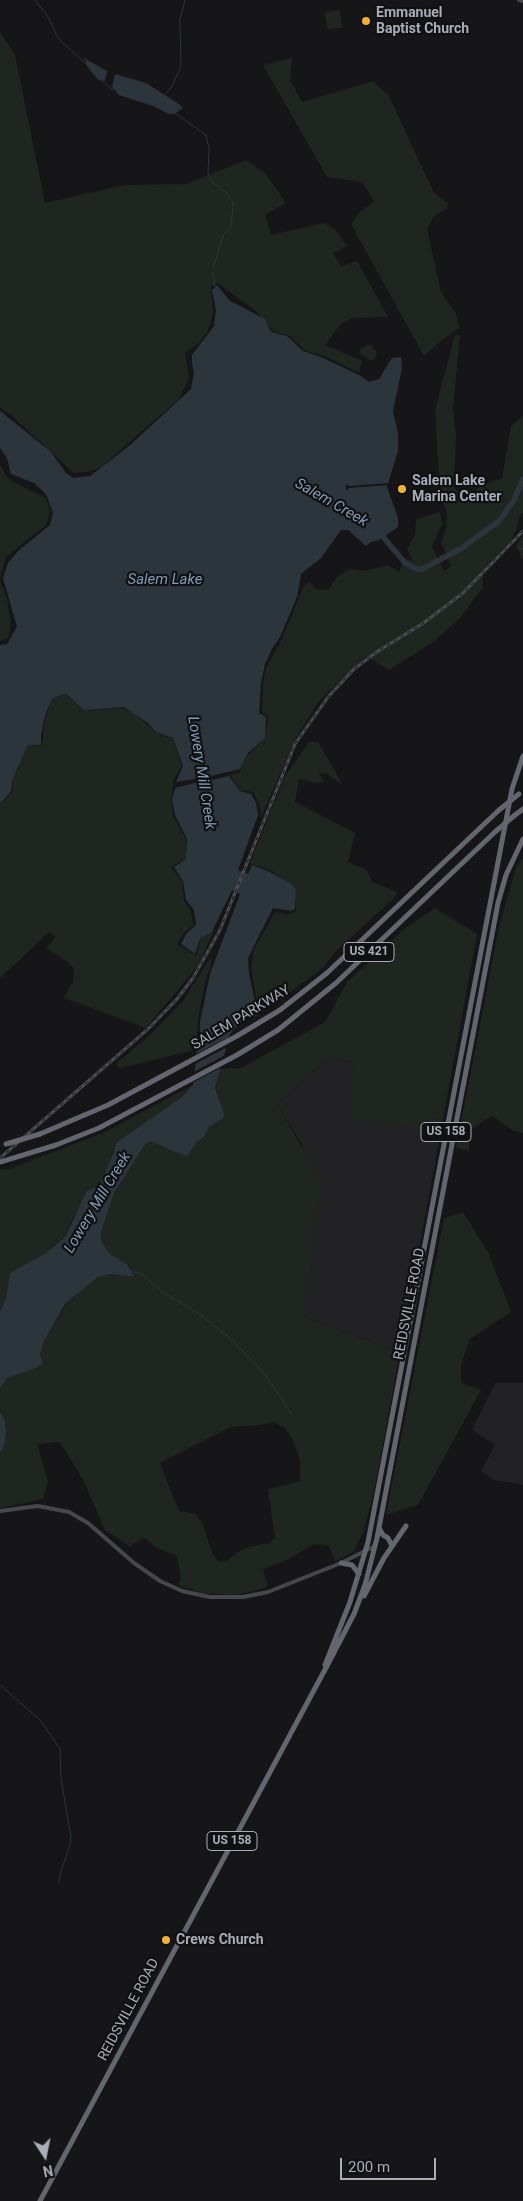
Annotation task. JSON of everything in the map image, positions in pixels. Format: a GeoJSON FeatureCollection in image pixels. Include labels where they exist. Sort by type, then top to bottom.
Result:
{"type":"FeatureCollection","features":[{"type":"Feature","properties":{"kind":"highway","name":"REIDSVILLE ROAD"},"geometry":{"type":"LineString","coordinates":[[323,1670],[366,1552],[512,789],[523,756]]}},
{"type":"Feature","properties":{"kind":"highway","name":"SALEM PARKWAY"},"geometry":{"type":"LineString","coordinates":[[0,1146],[40,1134],[108,1105],[237,1036],[280,1010],[318,981],[499,810],[521,793]]}},
{"type":"Feature","properties":{"kind":"highway","name":"SALEM PARKWAY"},"geometry":{"type":"LineString","coordinates":[[0,1162],[85,1134],[231,1058],[278,1030],[318,1000],[496,830],[523,809]]}},
{"type":"Feature","properties":{"kind":"highway","name":"REIDSVILLE ROAD"},"geometry":{"type":"LineString","coordinates":[[40,2201],[358,1605],[376,1546],[492,932],[506,874],[523,839]]}},
{"type":"Feature","properties":{"kind":"highway"},"geometry":{"type":"LineString","coordinates":[[358,1605],[392,1546],[406,1526]]}},
{"type":"Feature","properties":{"kind":"highway"},"geometry":{"type":"LineString","coordinates":[[379,1528],[392,1546]]}},
{"type":"Feature","properties":{"kind":"highway"},"geometry":{"type":"LineString","coordinates":[[341,1563],[352,1565],[359,1574]]}},
{"type":"Feature","properties":{"kind":"main road"},"geometry":{"type":"LineString","coordinates":[[519,0],[523,1]]}},
{"type":"Feature","properties":{"kind":"main road"},"geometry":{"type":"LineString","coordinates":[[0,1511],[38,1506],[69,1512],[88,1522],[153,1577],[174,1588],[203,1596],[235,1598],[260,1594],[341,1563],[376,1546]]}},
{"type":"Feature","properties":{"kind":"shaded area"},"geometry":{"type":"Polygon","coordinates":[[[340,10],[342,28],[327,29],[325,12],[340,10]]]}},
{"type":"Feature","properties":{"kind":"shaded area"},"geometry":{"type":"Polygon","coordinates":[[[0,32],[15,55],[45,203],[125,185],[186,184],[246,160],[265,173],[286,203],[265,215],[271,235],[324,223],[335,229],[347,246],[333,253],[341,266],[357,261],[388,317],[352,318],[342,323],[326,345],[362,361],[359,373],[325,356],[306,351],[290,336],[273,331],[256,311],[217,283],[211,287],[213,313],[208,331],[199,343],[185,353],[189,378],[179,399],[101,467],[88,472],[74,473],[10,414],[0,408],[0,32]]]}},
{"type":"Feature","properties":{"kind":"shaded area"},"geometry":{"type":"Polygon","coordinates":[[[292,58],[290,80],[302,102],[373,81],[389,96],[434,193],[448,203],[447,208],[433,217],[427,229],[441,292],[456,313],[459,328],[424,356],[351,224],[359,213],[374,201],[362,182],[327,177],[263,65],[292,58]]]}},
{"type":"Feature","properties":{"kind":"shaded area"},"geometry":{"type":"Polygon","coordinates":[[[457,334],[460,336],[453,408],[456,436],[454,487],[461,495],[471,494],[482,485],[502,478],[511,426],[523,416],[523,512],[519,517],[517,528],[511,540],[484,568],[482,589],[459,619],[433,642],[389,670],[366,656],[319,701],[296,738],[261,817],[260,806],[253,792],[240,790],[230,775],[240,772],[243,762],[265,738],[268,717],[262,712],[263,684],[266,668],[281,641],[304,586],[309,582],[316,589],[328,590],[337,577],[349,569],[364,571],[388,565],[399,572],[405,558],[413,561],[407,549],[415,535],[416,519],[440,512],[442,524],[432,547],[444,571],[451,566],[441,542],[446,528],[447,511],[440,495],[435,410],[454,338],[457,334]]]}},
{"type":"Feature","properties":{"kind":"shaded area"},"geometry":{"type":"Polygon","coordinates":[[[368,345],[373,347],[377,353],[374,360],[370,360],[359,353],[361,348],[368,345]]]}},
{"type":"Feature","properties":{"kind":"shaded area"},"geometry":{"type":"Polygon","coordinates":[[[0,464],[6,476],[15,483],[46,498],[50,511],[46,525],[6,557],[0,578],[0,464]]]}},
{"type":"Feature","properties":{"kind":"shaded area"},"geometry":{"type":"Polygon","coordinates":[[[523,536],[523,560],[516,546],[523,536]]]}},
{"type":"Feature","properties":{"kind":"shaded area"},"geometry":{"type":"Polygon","coordinates":[[[0,581],[7,598],[11,625],[8,638],[0,641],[0,581]]]}},
{"type":"Feature","properties":{"kind":"shaded area"},"geometry":{"type":"Polygon","coordinates":[[[66,695],[84,710],[124,708],[135,714],[157,733],[173,739],[182,766],[174,779],[171,800],[173,816],[186,839],[186,858],[171,867],[182,881],[184,901],[191,911],[193,925],[184,933],[177,944],[196,956],[201,939],[214,931],[198,966],[146,1028],[64,998],[73,982],[74,969],[68,962],[46,948],[56,937],[49,932],[0,978],[0,805],[12,793],[13,780],[28,745],[42,746],[44,725],[49,705],[55,698],[66,695]]]}},
{"type":"Feature","properties":{"kind":"shaded area"},"geometry":{"type":"Polygon","coordinates":[[[309,742],[318,742],[343,785],[325,773],[319,773],[324,782],[316,783],[299,779],[295,802],[355,833],[348,862],[367,870],[372,882],[398,892],[392,900],[335,952],[323,968],[253,1019],[251,1017],[258,1009],[251,968],[254,949],[275,912],[287,915],[296,911],[296,888],[272,871],[250,863],[284,778],[309,742]]]}},
{"type":"Feature","properties":{"kind":"shaded area"},"geometry":{"type":"Polygon","coordinates":[[[523,858],[523,1133],[512,1130],[492,1116],[469,1130],[469,1151],[456,1148],[499,927],[516,868],[523,858]]]}},
{"type":"Feature","properties":{"kind":"shaded area"},"geometry":{"type":"Polygon","coordinates":[[[435,908],[477,934],[443,1119],[428,1120],[416,1128],[348,1120],[354,1062],[329,1057],[277,1104],[322,1182],[304,1317],[400,1352],[375,1487],[364,1530],[354,1551],[335,1562],[329,1546],[314,1544],[287,1560],[263,1569],[268,1587],[234,1595],[202,1593],[178,1585],[181,1579],[177,1556],[156,1547],[143,1537],[130,1547],[105,1530],[83,1480],[60,1442],[37,1444],[48,1482],[43,1499],[0,1508],[0,1454],[5,1443],[6,1430],[5,1420],[0,1412],[0,1387],[7,1378],[21,1372],[40,1355],[43,1343],[66,1304],[87,1286],[98,1277],[111,1274],[133,1277],[127,1264],[109,1253],[101,1241],[101,1233],[114,1193],[144,1146],[150,1141],[187,1157],[196,1143],[204,1137],[209,1127],[224,1113],[215,1088],[220,1069],[241,1068],[325,1022],[347,982],[405,928],[435,908]],[[273,1422],[261,1425],[231,1427],[160,1463],[179,1511],[196,1514],[203,1525],[213,1555],[219,1561],[227,1561],[236,1553],[249,1547],[269,1543],[275,1538],[268,1489],[300,1481],[300,1459],[293,1440],[285,1428],[273,1422]]]}},
{"type":"Feature","properties":{"kind":"shaded area"},"geometry":{"type":"Polygon","coordinates":[[[210,958],[212,960],[204,986],[198,1019],[197,1043],[191,1051],[120,1068],[116,1064],[152,1033],[183,1001],[210,958]]]}},
{"type":"Feature","properties":{"kind":"shaded area"},"geometry":{"type":"Polygon","coordinates":[[[329,1057],[354,1062],[416,1128],[428,1120],[443,1119],[400,1352],[304,1317],[303,1146],[277,1104],[329,1057]]]}},
{"type":"Feature","properties":{"kind":"shaded area"},"geometry":{"type":"Polygon","coordinates":[[[193,1085],[183,1096],[116,1143],[99,1186],[73,1218],[65,1236],[46,1253],[10,1273],[6,1298],[0,1311],[0,1170],[12,1168],[105,1132],[193,1085]]]}},
{"type":"Feature","properties":{"kind":"shaded area"},"geometry":{"type":"Polygon","coordinates":[[[463,1212],[489,1254],[511,1312],[470,1339],[461,1365],[461,1383],[481,1390],[418,1505],[386,1515],[444,1218],[463,1212]]]}},
{"type":"Feature","properties":{"kind":"shaded area"},"geometry":{"type":"Polygon","coordinates":[[[495,1383],[523,1383],[523,1485],[494,1480],[481,1471],[495,1445],[472,1430],[495,1383]]]}},
{"type":"Feature","properties":{"kind":"water"},"geometry":{"type":"Polygon","coordinates":[[[84,58],[107,71],[105,81],[99,80],[94,75],[84,58]]]}},
{"type":"Feature","properties":{"kind":"water"},"geometry":{"type":"Polygon","coordinates":[[[115,74],[146,83],[183,108],[174,114],[169,114],[153,106],[119,95],[112,87],[115,74]]]}},
{"type":"Feature","properties":{"kind":"water","name":"Salem Lake"},"geometry":{"type":"Polygon","coordinates":[[[217,285],[230,301],[265,319],[271,332],[287,336],[303,351],[321,357],[359,375],[369,382],[379,379],[392,358],[401,357],[402,368],[393,411],[398,434],[398,451],[387,487],[398,518],[398,527],[366,546],[348,530],[341,530],[321,558],[301,574],[297,597],[280,637],[265,664],[261,683],[259,713],[266,717],[265,738],[248,753],[240,769],[211,776],[212,780],[229,776],[240,791],[251,794],[256,803],[258,815],[238,870],[248,874],[252,865],[270,872],[290,883],[296,889],[295,909],[292,911],[273,908],[248,958],[256,1007],[230,1034],[215,1088],[224,1113],[223,1118],[209,1127],[204,1137],[196,1143],[187,1157],[150,1141],[144,1146],[114,1193],[101,1233],[101,1241],[109,1253],[127,1264],[134,1277],[111,1274],[98,1277],[65,1304],[43,1343],[40,1355],[43,1363],[36,1368],[7,1378],[0,1388],[0,1311],[6,1298],[10,1273],[46,1253],[65,1237],[87,1191],[99,1186],[116,1143],[183,1096],[193,1085],[197,1051],[200,1045],[200,1022],[210,974],[240,894],[232,890],[212,932],[200,939],[195,954],[181,944],[186,934],[196,925],[194,910],[186,900],[183,881],[174,867],[186,859],[187,839],[175,815],[172,800],[175,788],[207,780],[206,777],[176,782],[183,766],[173,738],[156,732],[149,724],[124,707],[84,710],[66,694],[54,698],[45,716],[41,745],[28,745],[12,781],[11,792],[0,804],[0,645],[7,644],[17,627],[3,578],[8,563],[18,551],[50,525],[53,513],[46,494],[34,483],[11,474],[7,458],[0,448],[0,411],[50,451],[66,473],[73,478],[90,476],[129,446],[191,389],[194,372],[192,355],[214,326],[216,310],[212,290],[217,285]]]}},
{"type":"Feature","properties":{"kind":"water"},"geometry":{"type":"Polygon","coordinates":[[[0,1412],[5,1420],[6,1430],[5,1443],[0,1454],[0,1412]]]}},
{"type":"Feature","properties":{"kind":"pier"},"geometry":{"type":"Polygon","coordinates":[[[390,483],[390,485],[349,488],[346,491],[346,484],[349,486],[390,483]]]}},
{"type":"Feature","properties":{"kind":"pier"},"geometry":{"type":"Polygon","coordinates":[[[233,1035],[229,1046],[193,1065],[194,1055],[233,1035]]]}},
{"type":"Feature","properties":{"kind":"pier"},"geometry":{"type":"Polygon","coordinates":[[[227,1054],[224,1066],[190,1084],[192,1073],[227,1054]]]}},
{"type":"Feature","properties":{"kind":"waterway"},"geometry":{"type":"LineString","coordinates":[[35,0],[48,17],[58,38],[88,66]]}},
{"type":"Feature","properties":{"kind":"waterway"},"geometry":{"type":"LineString","coordinates":[[165,94],[171,88],[181,66],[180,19],[185,0]]}},
{"type":"Feature","properties":{"kind":"waterway"},"geometry":{"type":"LineString","coordinates":[[101,80],[113,90]]}},
{"type":"Feature","properties":{"kind":"waterway"},"geometry":{"type":"LineString","coordinates":[[175,113],[206,135],[209,148],[208,174],[212,182],[227,193],[233,204],[231,226],[224,234],[213,268]]}},
{"type":"Feature","properties":{"kind":"waterway"},"geometry":{"type":"LineString","coordinates":[[213,272],[215,288]]}},
{"type":"Feature","properties":{"kind":"waterway","name":"Salem Creek"},"geometry":{"type":"LineString","coordinates":[[379,532],[405,563],[416,569],[422,569],[462,548],[499,521],[514,500],[523,479]]}},
{"type":"Feature","properties":{"kind":"waterway"},"geometry":{"type":"LineString","coordinates":[[130,1271],[142,1274],[161,1291],[196,1312],[228,1336],[264,1373],[291,1413]]}},
{"type":"Feature","properties":{"kind":"waterway"},"geometry":{"type":"LineString","coordinates":[[0,1685],[40,1720],[60,1749],[61,1779],[71,1837],[59,1883]]}},
{"type":"Feature","properties":{"kind":"railway"},"geometry":{"type":"LineString","coordinates":[[0,1158],[148,1029],[177,999],[193,978],[220,930],[295,744],[328,697],[354,669],[378,651],[422,624],[463,593],[523,531]]}},
{"type":"Feature","properties":{"kind":"place","name":"Emmanuel Baptist Church"},"geometry":{"type":"Point","coordinates":[366,21]}},
{"type":"Feature","properties":{"kind":"place","name":"Salem Lake Marina Center"},"geometry":{"type":"Point","coordinates":[402,489]}},
{"type":"Feature","properties":{"kind":"place","name":"Crews Church"},"geometry":{"type":"Point","coordinates":[166,1940]}},
{"type":"Feature","properties":{"kind":"water label","name":"Lowery Mill Creek"},"geometry":{"type":"Point","coordinates":[201,773]}},
{"type":"Feature","properties":{"kind":"water label","name":"Lowery Mill Creek"},"geometry":{"type":"Point","coordinates":[98,1203]}}]}
